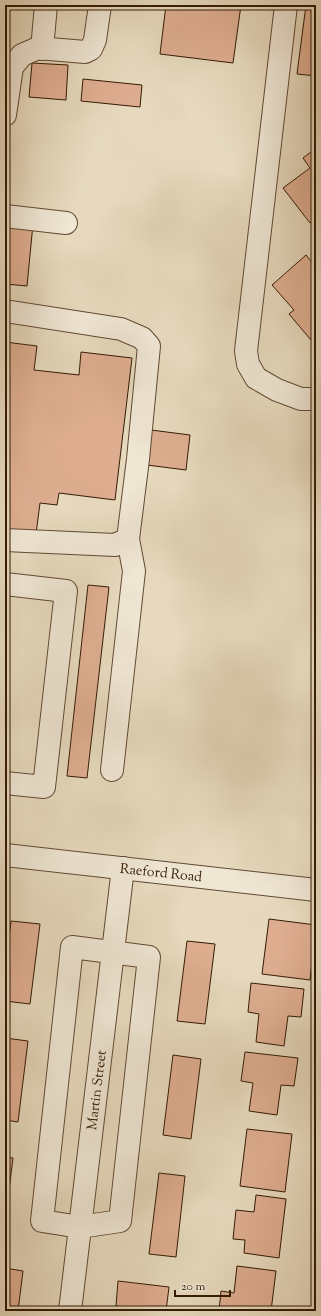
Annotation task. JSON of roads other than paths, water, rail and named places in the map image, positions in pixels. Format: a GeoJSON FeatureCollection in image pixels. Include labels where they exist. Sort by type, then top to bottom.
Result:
{"type":"FeatureCollection","features":[{"type":"Feature","properties":{"kind":"street"},"geometry":{"type":"LineString","coordinates":[[42,49],[46,5]]}},
{"type":"Feature","properties":{"kind":"street"},"geometry":{"type":"LineString","coordinates":[[5,115],[12,67],[22,55],[38,48],[85,52],[91,49],[95,40],[100,5]]}},
{"type":"Feature","properties":{"kind":"street"},"geometry":{"type":"LineString","coordinates":[[286,5],[246,351],[248,364],[256,378],[277,390],[300,399],[316,399]]}},
{"type":"Feature","properties":{"kind":"street"},"geometry":{"type":"LineString","coordinates":[[5,216],[66,224]]}},
{"type":"Feature","properties":{"kind":"street"},"geometry":{"type":"LineString","coordinates":[[5,311],[122,329],[142,338],[149,346],[138,460],[128,539],[134,571],[112,770]]}},
{"type":"Feature","properties":{"kind":"street"},"geometry":{"type":"LineString","coordinates":[[5,540],[115,545],[128,539]]}},
{"type":"Feature","properties":{"kind":"street"},"geometry":{"type":"LineString","coordinates":[[5,584],[66,591],[44,787],[5,783]]}},
{"type":"Feature","properties":{"kind":"street","name":"Raeford Road"},"geometry":{"type":"LineString","coordinates":[[5,855],[316,890]]}},
{"type":"Feature","properties":{"kind":"street","name":"Martin Street"},"geometry":{"type":"LineString","coordinates":[[70,1311],[123,868]]}},
{"type":"Feature","properties":{"kind":"street"},"geometry":{"type":"LineString","coordinates":[[72,948],[113,952],[149,957],[120,1221],[80,1227],[42,1221],[72,948]]}}]}
